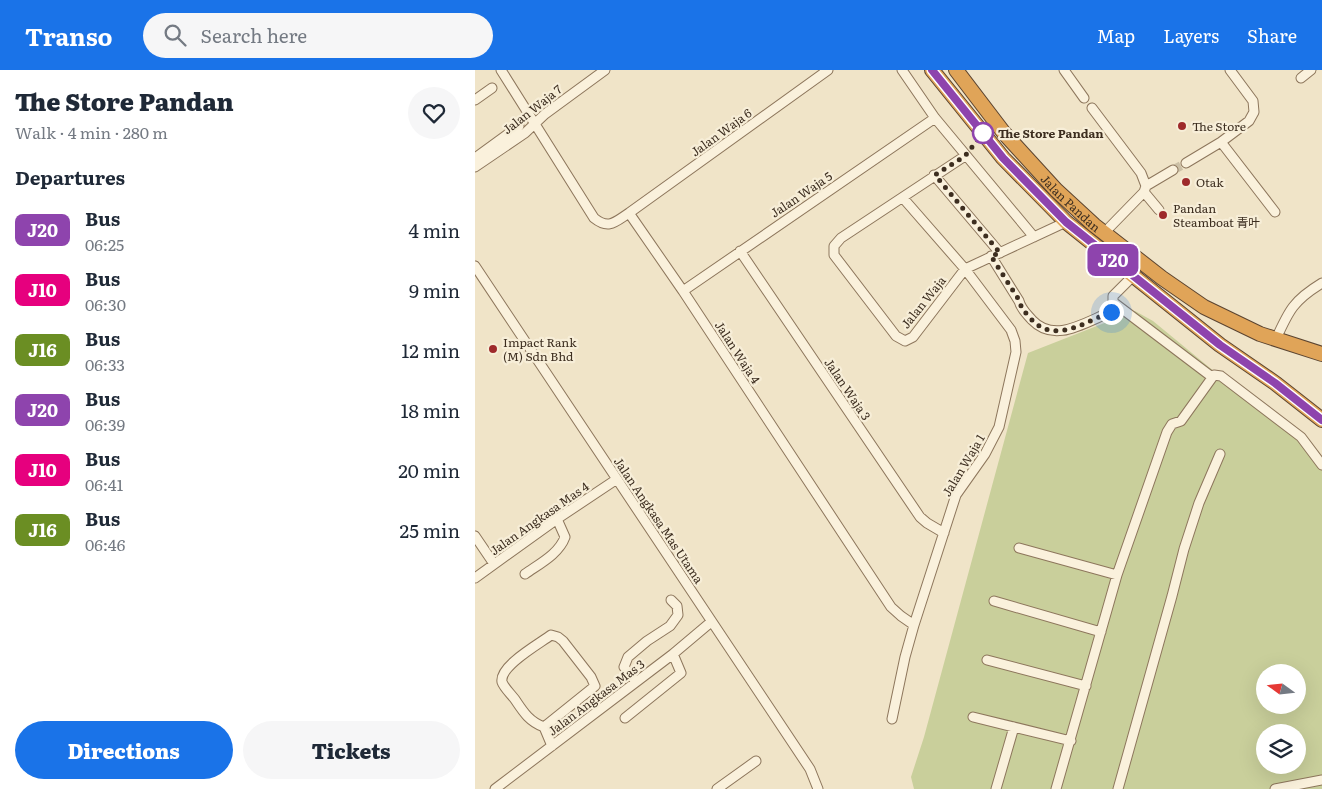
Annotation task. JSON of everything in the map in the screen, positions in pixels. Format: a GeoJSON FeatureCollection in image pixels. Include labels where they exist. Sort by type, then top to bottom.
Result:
{"type":"FeatureCollection","features":[{"type":"Feature","properties":{"kind":"highway","name":"Jalan Pandan"},"geometry":{"type":"LineString","coordinates":[[932,70],[1003,158],[1066,222],[1220,345],[1275,383],[1322,420]]}},
{"type":"Feature","properties":{"kind":"highway","name":"Jalan Pandan"},"geometry":{"type":"LineString","coordinates":[[956,70],[1004,133],[1056,190],[1104,233],[1162,278],[1204,307],[1260,334],[1322,356]]}},
{"type":"Feature","properties":{"kind":"highway"},"geometry":{"type":"LineString","coordinates":[[1275,383],[1303,400],[1322,406]]}},
{"type":"Feature","properties":{"kind":"street"},"geometry":{"type":"LineString","coordinates":[[501,70],[594,218],[601,224],[611,224],[629,214]]}},
{"type":"Feature","properties":{"kind":"street","name":"Jalan Waja 7"},"geometry":{"type":"LineString","coordinates":[[475,167],[525,133],[545,114],[605,70]]}},
{"type":"Feature","properties":{"kind":"street","name":"Jalan Waja 6"},"geometry":{"type":"LineString","coordinates":[[629,214],[828,70]]}},
{"type":"Feature","properties":{"kind":"street"},"geometry":{"type":"LineString","coordinates":[[901,70],[965,156],[1034,237]]}},
{"type":"Feature","properties":{"kind":"street"},"geometry":{"type":"LineString","coordinates":[[1064,70],[1084,98]]}},
{"type":"Feature","properties":{"kind":"street"},"geometry":{"type":"LineString","coordinates":[[1186,163],[1221,142],[1249,121],[1254,112],[1253,101],[1231,70]]}},
{"type":"Feature","properties":{"kind":"street"},"geometry":{"type":"LineString","coordinates":[[1301,78],[1311,70]]}},
{"type":"Feature","properties":{"kind":"street"},"geometry":{"type":"LineString","coordinates":[[475,100],[492,88]]}},
{"type":"Feature","properties":{"kind":"street"},"geometry":{"type":"LineString","coordinates":[[1092,108],[1141,174],[1145,189],[1159,210]]}},
{"type":"Feature","properties":{"kind":"street","name":"Jalan Waja 5"},"geometry":{"type":"LineString","coordinates":[[683,292],[935,118]]}},
{"type":"Feature","properties":{"kind":"street"},"geometry":{"type":"LineString","coordinates":[[475,158],[519,126]]}},
{"type":"Feature","properties":{"kind":"street"},"geometry":{"type":"LineString","coordinates":[[1221,142],[1275,212]]}},
{"type":"Feature","properties":{"kind":"street"},"geometry":{"type":"LineString","coordinates":[[903,198],[965,156]]}},
{"type":"Feature","properties":{"kind":"street"},"geometry":{"type":"LineString","coordinates":[[1104,233],[1145,189],[1173,170]]}},
{"type":"Feature","properties":{"kind":"street"},"geometry":{"type":"LineString","coordinates":[[935,175],[1000,253]]}},
{"type":"Feature","properties":{"kind":"street","name":"Jalan Waja"},"geometry":{"type":"LineString","coordinates":[[903,198],[841,238],[834,246],[833,255],[896,336],[905,341],[913,337],[965,269],[1066,222]]}},
{"type":"Feature","properties":{"kind":"street","name":"Jalan Waja 1"},"geometry":{"type":"LineString","coordinates":[[892,719],[914,625],[956,495],[985,454],[999,427],[1016,352],[1011,330],[965,269],[903,198]]}},
{"type":"Feature","properties":{"kind":"street","name":"Jalan Waja 4"},"geometry":{"type":"LineString","coordinates":[[629,214],[683,292],[891,607],[914,625]]}},
{"type":"Feature","properties":{"kind":"street","name":"Jalan Waja 3"},"geometry":{"type":"LineString","coordinates":[[740,251],[920,517],[944,532]]}},
{"type":"Feature","properties":{"kind":"street"},"geometry":{"type":"LineString","coordinates":[[991,256],[1019,300],[1021,308],[1038,326],[1051,332],[1061,332],[1111,312]]}},
{"type":"Feature","properties":{"kind":"street","name":"Jalan Angkasa Mas Utama"},"geometry":{"type":"LineString","coordinates":[[475,266],[810,769],[818,789]]}},
{"type":"Feature","properties":{"kind":"street"},"geometry":{"type":"LineString","coordinates":[[1133,276],[1113,296],[1113,302],[1212,377]]}},
{"type":"Feature","properties":{"kind":"street"},"geometry":{"type":"LineString","coordinates":[[1276,339],[1294,303],[1322,283]]}},
{"type":"Feature","properties":{"kind":"street"},"geometry":{"type":"LineString","coordinates":[[1057,789],[1117,575],[1167,432],[1172,424],[1181,421],[1214,375],[1221,376],[1301,437],[1322,465]]}},
{"type":"Feature","properties":{"kind":"street"},"geometry":{"type":"LineString","coordinates":[[1118,789],[1173,596],[1183,549],[1199,503],[1221,454]]}},
{"type":"Feature","properties":{"kind":"street","name":"Jalan Angkasa Mas 4"},"geometry":{"type":"LineString","coordinates":[[475,578],[557,519],[617,479]]}},
{"type":"Feature","properties":{"kind":"street"},"geometry":{"type":"LineString","coordinates":[[525,574],[562,545],[565,537],[557,519]]}},
{"type":"Feature","properties":{"kind":"street"},"geometry":{"type":"LineString","coordinates":[[475,536],[494,564]]}},
{"type":"Feature","properties":{"kind":"street"},"geometry":{"type":"LineString","coordinates":[[1019,548],[1117,575]]}},
{"type":"Feature","properties":{"kind":"street"},"geometry":{"type":"LineString","coordinates":[[636,682],[624,667],[628,657],[647,641],[670,626],[678,615],[677,606],[671,600]]}},
{"type":"Feature","properties":{"kind":"street"},"geometry":{"type":"LineString","coordinates":[[994,601],[1101,632]]}},
{"type":"Feature","properties":{"kind":"street","name":"Jalan Angkasa Mas 3"},"geometry":{"type":"LineString","coordinates":[[495,789],[673,654],[711,622]]}},
{"type":"Feature","properties":{"kind":"street"},"geometry":{"type":"LineString","coordinates":[[544,727],[595,686],[591,677],[563,641],[551,635],[511,664],[503,674],[502,684],[534,724],[544,727],[553,746]]}},
{"type":"Feature","properties":{"kind":"street"},"geometry":{"type":"LineString","coordinates":[[625,718],[681,673],[673,654]]}},
{"type":"Feature","properties":{"kind":"street"},"geometry":{"type":"LineString","coordinates":[[987,660],[1086,686]]}},
{"type":"Feature","properties":{"kind":"street"},"geometry":{"type":"LineString","coordinates":[[973,717],[1071,740]]}},
{"type":"Feature","properties":{"kind":"street"},"geometry":{"type":"LineString","coordinates":[[996,789],[1014,727]]}},
{"type":"Feature","properties":{"kind":"street"},"geometry":{"type":"LineString","coordinates":[[717,789],[755,760]]}},
{"type":"Feature","properties":{"kind":"street"},"geometry":{"type":"LineString","coordinates":[[1275,789],[1322,780]]}},
{"type":"Feature","properties":{"kind":"green space"},"geometry":{"type":"Polygon","coordinates":[[[1135,311],[1153,321],[1300,442],[1322,464],[1322,789],[914,789],[911,777],[924,737],[1028,353],[1135,311]]]}},
{"type":"Feature","properties":{"kind":"tunnel"},"geometry":{"type":"LineString","coordinates":[[1173,170],[1186,163]]}},
{"type":"Feature","properties":{"kind":"bus line","name":"J20"},"geometry":{"type":"LineString","coordinates":[[932,70],[1003,158],[1066,222],[1220,345],[1275,383],[1322,420]]}},
{"type":"Feature","properties":{"kind":"place","name":"The Store"},"geometry":{"type":"Point","coordinates":[1182,126]}},
{"type":"Feature","properties":{"kind":"place","name":"The Store Pandan"},"geometry":{"type":"Point","coordinates":[983,133]}},
{"type":"Feature","properties":{"kind":"place","name":"Otak"},"geometry":{"type":"Point","coordinates":[1186,182]}},
{"type":"Feature","properties":{"kind":"place","name":"Pandan Steamboat 青叶"},"geometry":{"type":"Point","coordinates":[1163,215]}},
{"type":"Feature","properties":{"kind":"place","name":"Impact Rank (M) Sdn Bhd"},"geometry":{"type":"Point","coordinates":[493,349]}},
{"type":"Feature","properties":{"kind":"route"},"geometry":{"type":"LineString","coordinates":[[983,133],[965,156],[935,175],[1000,253],[991,256],[1019,300],[1021,308],[1038,326],[1051,332],[1061,332],[1111,312]]}}]}
